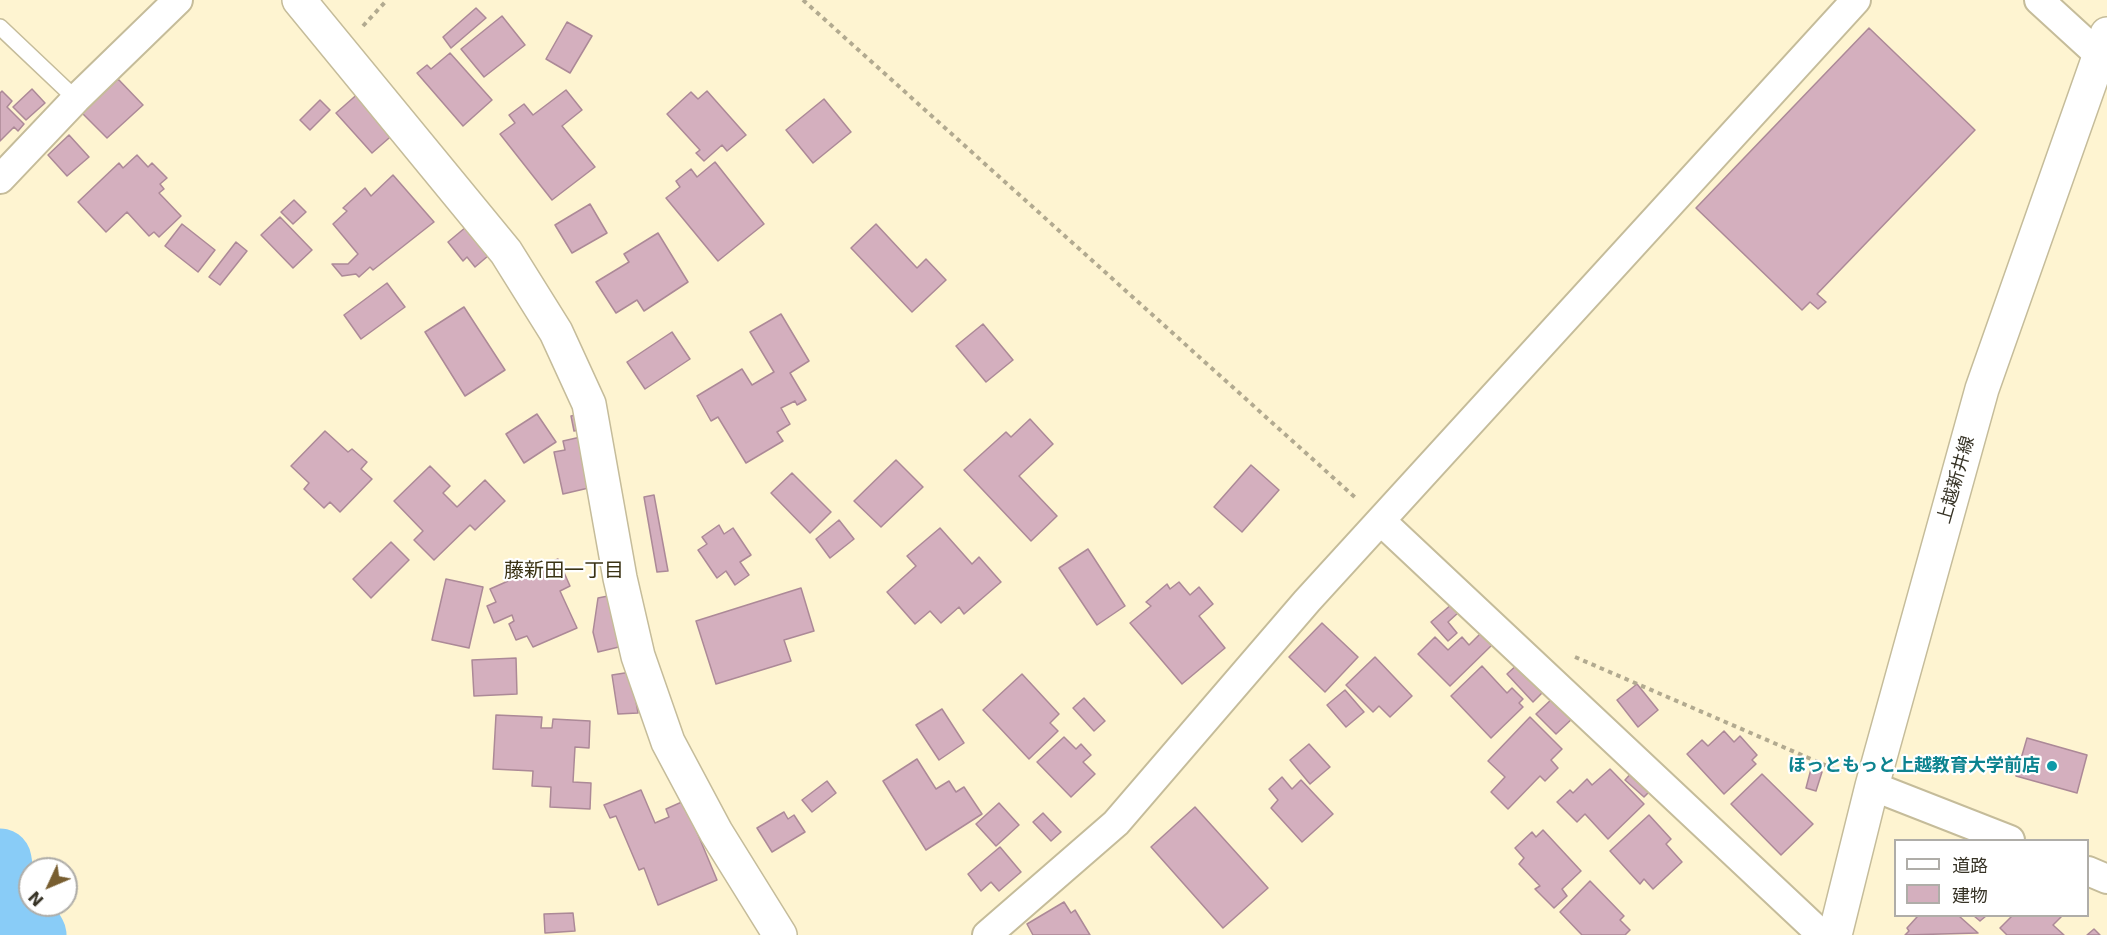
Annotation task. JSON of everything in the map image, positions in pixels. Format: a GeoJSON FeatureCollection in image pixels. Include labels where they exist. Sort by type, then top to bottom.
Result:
{"type":"FeatureCollection","features":[{"type":"Feature","properties":{"kind":"street"},"geometry":{"type":"LineString","coordinates":[[0,179],[76,99],[178,0]]}},
{"type":"Feature","properties":{"kind":"street"},"geometry":{"type":"LineString","coordinates":[[299,0],[506,252],[556,332],[589,404],[622,590],[638,656],[668,742],[716,832],[780,935]]}},
{"type":"Feature","properties":{"kind":"street"},"geometry":{"type":"LineString","coordinates":[[987,935],[1116,823],[1307,601],[1856,0]]}},
{"type":"Feature","properties":{"kind":"street"},"geometry":{"type":"LineString","coordinates":[[2039,0],[2104,50]]}},
{"type":"Feature","properties":{"kind":"street","name":"上越新井線"},"geometry":{"type":"LineString","coordinates":[[1835,935],[1872,786],[1982,389],[2104,50]]}},
{"type":"Feature","properties":{"kind":"street"},"geometry":{"type":"LineString","coordinates":[[1381,521],[1822,935]]}},
{"type":"Feature","properties":{"kind":"street"},"geometry":{"type":"LineString","coordinates":[[1872,786],[2007,839]]}},
{"type":"Feature","properties":{"kind":"lane"},"geometry":{"type":"LineString","coordinates":[[0,27],[76,99]]}},
{"type":"Feature","properties":{"kind":"path"},"geometry":{"type":"LineString","coordinates":[[803,0],[1381,521]]}},
{"type":"Feature","properties":{"kind":"path"},"geometry":{"type":"LineString","coordinates":[[1566,653],[1872,786]]}},
{"type":"Feature","properties":{"kind":"building"},"geometry":{"type":"Polygon","coordinates":[[[476,8],[486,18],[451,48],[443,37],[476,8]]]}},
{"type":"Feature","properties":{"kind":"building"},"geometry":{"type":"Polygon","coordinates":[[[502,16],[525,45],[484,77],[461,49],[502,16]]]}},
{"type":"Feature","properties":{"kind":"building"},"geometry":{"type":"Polygon","coordinates":[[[567,22],[592,36],[570,73],[546,59],[567,22]]]}},
{"type":"Feature","properties":{"kind":"building"},"geometry":{"type":"Polygon","coordinates":[[[1869,28],[1975,130],[1817,294],[1826,302],[1818,309],[1810,302],[1802,310],[1696,208],[1869,28]]]}},
{"type":"Feature","properties":{"kind":"building"},"geometry":{"type":"Polygon","coordinates":[[[450,53],[492,100],[463,126],[417,73],[427,65],[431,69],[450,53]]]}},
{"type":"Feature","properties":{"kind":"building"},"geometry":{"type":"Polygon","coordinates":[[[118,79],[143,105],[107,138],[82,113],[118,79]]]}},
{"type":"Feature","properties":{"kind":"building"},"geometry":{"type":"Polygon","coordinates":[[[32,89],[45,103],[26,120],[13,107],[32,89]]]}},
{"type":"Feature","properties":{"kind":"building"},"geometry":{"type":"Polygon","coordinates":[[[566,90],[582,110],[562,126],[595,167],[552,200],[500,134],[515,123],[509,115],[524,104],[533,115],[566,90]]]}},
{"type":"Feature","properties":{"kind":"building"},"geometry":{"type":"Polygon","coordinates":[[[2,91],[12,101],[7,107],[24,124],[18,131],[14,127],[0,141],[0,93],[2,91]]]}},
{"type":"Feature","properties":{"kind":"building"},"geometry":{"type":"Polygon","coordinates":[[[361,91],[397,131],[372,153],[336,113],[361,91]]]}},
{"type":"Feature","properties":{"kind":"building"},"geometry":{"type":"Polygon","coordinates":[[[707,91],[746,135],[727,151],[722,145],[704,161],[696,153],[700,150],[667,114],[691,92],[698,99],[707,91]]]}},
{"type":"Feature","properties":{"kind":"building"},"geometry":{"type":"Polygon","coordinates":[[[824,99],[851,132],[813,163],[786,130],[824,99]]]}},
{"type":"Feature","properties":{"kind":"building"},"geometry":{"type":"Polygon","coordinates":[[[320,100],[330,110],[310,130],[300,120],[320,100]]]}},
{"type":"Feature","properties":{"kind":"building"},"geometry":{"type":"Polygon","coordinates":[[[69,135],[89,157],[67,176],[48,155],[69,135]]]}},
{"type":"Feature","properties":{"kind":"building"},"geometry":{"type":"Polygon","coordinates":[[[137,155],[148,167],[152,163],[167,178],[160,184],[164,189],[159,193],[181,216],[159,237],[154,232],[149,236],[127,212],[106,232],[78,202],[119,163],[123,168],[137,155]]]}},
{"type":"Feature","properties":{"kind":"building"},"geometry":{"type":"Polygon","coordinates":[[[715,162],[764,224],[718,261],[666,198],[680,187],[676,181],[691,169],[697,177],[715,162]]]}},
{"type":"Feature","properties":{"kind":"building"},"geometry":{"type":"Polygon","coordinates":[[[393,175],[434,222],[373,270],[370,267],[359,277],[356,274],[342,276],[332,264],[348,264],[358,254],[333,224],[347,211],[343,208],[365,188],[371,196],[393,175]]]}},
{"type":"Feature","properties":{"kind":"building"},"geometry":{"type":"Polygon","coordinates":[[[294,200],[306,212],[293,224],[281,212],[294,200]]]}},
{"type":"Feature","properties":{"kind":"building"},"geometry":{"type":"Polygon","coordinates":[[[590,204],[607,233],[572,253],[555,225],[590,204]]]}},
{"type":"Feature","properties":{"kind":"building"},"geometry":{"type":"Polygon","coordinates":[[[280,217],[312,250],[293,268],[261,235],[280,217]]]}},
{"type":"Feature","properties":{"kind":"building"},"geometry":{"type":"Polygon","coordinates":[[[472,222],[495,250],[475,267],[467,257],[463,261],[448,242],[472,222]]]}},
{"type":"Feature","properties":{"kind":"building"},"geometry":{"type":"Polygon","coordinates":[[[182,224],[215,250],[198,272],[165,246],[182,224]]]}},
{"type":"Feature","properties":{"kind":"building"},"geometry":{"type":"Polygon","coordinates":[[[876,224],[917,268],[926,259],[946,280],[912,312],[851,248],[876,224]]]}},
{"type":"Feature","properties":{"kind":"building"},"geometry":{"type":"Polygon","coordinates":[[[658,233],[688,282],[644,311],[637,300],[616,313],[596,282],[629,262],[624,254],[658,233]]]}},
{"type":"Feature","properties":{"kind":"building"},"geometry":{"type":"Polygon","coordinates":[[[236,242],[247,251],[220,285],[209,277],[236,242]]]}},
{"type":"Feature","properties":{"kind":"building"},"geometry":{"type":"Polygon","coordinates":[[[387,283],[405,307],[361,339],[344,315],[387,283]]]}},
{"type":"Feature","properties":{"kind":"building"},"geometry":{"type":"Polygon","coordinates":[[[464,307],[505,370],[465,396],[425,332],[464,307]]]}},
{"type":"Feature","properties":{"kind":"building"},"geometry":{"type":"Polygon","coordinates":[[[781,314],[809,361],[790,373],[806,400],[797,405],[795,401],[781,408],[790,424],[777,432],[783,441],[746,463],[718,417],[711,421],[697,396],[742,369],[752,385],[774,372],[750,332],[781,314]]]}},
{"type":"Feature","properties":{"kind":"building"},"geometry":{"type":"Polygon","coordinates":[[[983,324],[1013,360],[986,382],[956,346],[983,324]]]}},
{"type":"Feature","properties":{"kind":"building"},"geometry":{"type":"Polygon","coordinates":[[[672,332],[690,359],[645,389],[627,362],[672,332]]]}},
{"type":"Feature","properties":{"kind":"building"},"geometry":{"type":"Polygon","coordinates":[[[537,414],[556,442],[524,463],[506,434],[537,414]]]}},
{"type":"Feature","properties":{"kind":"building"},"geometry":{"type":"Polygon","coordinates":[[[581,414],[584,429],[574,431],[571,416],[581,414]]]}},
{"type":"Feature","properties":{"kind":"building"},"geometry":{"type":"Polygon","coordinates":[[[1030,419],[1053,444],[1019,476],[1057,516],[1031,541],[964,470],[1006,432],[1011,437],[1030,419]]]}},
{"type":"Feature","properties":{"kind":"building"},"geometry":{"type":"Polygon","coordinates":[[[325,431],[348,452],[352,449],[367,462],[361,469],[372,479],[340,512],[330,502],[324,508],[304,489],[309,483],[291,466],[325,431]]]}},
{"type":"Feature","properties":{"kind":"building"},"geometry":{"type":"Polygon","coordinates":[[[585,436],[597,486],[563,494],[554,452],[565,450],[563,441],[585,436]]]}},
{"type":"Feature","properties":{"kind":"building"},"geometry":{"type":"Polygon","coordinates":[[[896,460],[923,487],[881,527],[854,501],[896,460]]]}},
{"type":"Feature","properties":{"kind":"building"},"geometry":{"type":"Polygon","coordinates":[[[1251,465],[1279,490],[1242,532],[1214,507],[1251,465]]]}},
{"type":"Feature","properties":{"kind":"building"},"geometry":{"type":"Polygon","coordinates":[[[430,466],[450,486],[443,493],[457,507],[485,480],[505,501],[475,530],[470,525],[434,560],[414,540],[423,531],[394,501],[430,466]]]}},
{"type":"Feature","properties":{"kind":"building"},"geometry":{"type":"Polygon","coordinates":[[[792,473],[831,512],[810,533],[771,493],[792,473]]]}},
{"type":"Feature","properties":{"kind":"building"},"geometry":{"type":"Polygon","coordinates":[[[654,495],[668,571],[657,572],[644,497],[654,495]]]}},
{"type":"Feature","properties":{"kind":"building"},"geometry":{"type":"Polygon","coordinates":[[[839,520],[854,539],[830,558],[816,539],[839,520]]]}},
{"type":"Feature","properties":{"kind":"building"},"geometry":{"type":"Polygon","coordinates":[[[719,525],[724,534],[733,528],[751,555],[740,562],[749,575],[735,585],[726,571],[717,578],[698,550],[707,544],[702,537],[719,525]]]}},
{"type":"Feature","properties":{"kind":"building"},"geometry":{"type":"Polygon","coordinates":[[[940,528],[972,564],[979,557],[1001,582],[964,614],[959,607],[941,623],[930,611],[915,624],[887,592],[916,566],[907,556],[940,528]]]}},
{"type":"Feature","properties":{"kind":"building"},"geometry":{"type":"Polygon","coordinates":[[[391,542],[409,560],[371,598],[353,579],[391,542]]]}},
{"type":"Feature","properties":{"kind":"building"},"geometry":{"type":"Polygon","coordinates":[[[1088,549],[1125,606],[1097,625],[1059,568],[1088,549]]]}},
{"type":"Feature","properties":{"kind":"building"},"geometry":{"type":"Polygon","coordinates":[[[558,559],[570,586],[560,591],[577,628],[533,647],[527,636],[516,640],[509,624],[514,621],[512,615],[494,623],[487,606],[496,602],[490,589],[558,559]]]}},
{"type":"Feature","properties":{"kind":"building"},"geometry":{"type":"Polygon","coordinates":[[[446,579],[483,587],[469,648],[432,640],[446,579]]]}},
{"type":"Feature","properties":{"kind":"building"},"geometry":{"type":"Polygon","coordinates":[[[1179,582],[1190,595],[1199,587],[1213,604],[1199,616],[1225,648],[1182,684],[1130,623],[1151,606],[1146,602],[1167,584],[1170,589],[1179,582]]]}},
{"type":"Feature","properties":{"kind":"building"},"geometry":{"type":"Polygon","coordinates":[[[801,588],[814,631],[784,640],[791,661],[716,684],[696,621],[801,588]]]}},
{"type":"Feature","properties":{"kind":"building"},"geometry":{"type":"Polygon","coordinates":[[[613,595],[623,646],[598,652],[593,632],[598,598],[613,595]]]}},
{"type":"Feature","properties":{"kind":"building"},"geometry":{"type":"Polygon","coordinates":[[[1452,604],[1459,612],[1448,622],[1457,633],[1448,641],[1431,622],[1452,604]]]}},
{"type":"Feature","properties":{"kind":"building"},"geometry":{"type":"Polygon","coordinates":[[[1322,623],[1358,657],[1325,692],[1289,657],[1322,623]]]}},
{"type":"Feature","properties":{"kind":"building"},"geometry":{"type":"Polygon","coordinates":[[[1482,632],[1493,644],[1450,686],[1418,654],[1435,637],[1448,650],[1462,637],[1469,645],[1482,632]]]}},
{"type":"Feature","properties":{"kind":"building"},"geometry":{"type":"Polygon","coordinates":[[[1375,657],[1412,696],[1390,717],[1379,706],[1373,712],[1346,685],[1375,657]]]}},
{"type":"Feature","properties":{"kind":"building"},"geometry":{"type":"Polygon","coordinates":[[[516,658],[517,694],[474,696],[472,660],[516,658]]]}},
{"type":"Feature","properties":{"kind":"building"},"geometry":{"type":"Polygon","coordinates":[[[1519,663],[1545,690],[1533,702],[1507,674],[1519,663]]]}},
{"type":"Feature","properties":{"kind":"building"},"geometry":{"type":"Polygon","coordinates":[[[1482,666],[1507,693],[1512,688],[1523,699],[1519,703],[1523,707],[1491,738],[1451,696],[1482,666]]]}},
{"type":"Feature","properties":{"kind":"building"},"geometry":{"type":"Polygon","coordinates":[[[631,672],[638,713],[618,714],[612,675],[631,672]]]}},
{"type":"Feature","properties":{"kind":"building"},"geometry":{"type":"Polygon","coordinates":[[[1022,674],[1059,714],[1050,723],[1058,731],[1029,759],[983,710],[1022,674]]]}},
{"type":"Feature","properties":{"kind":"building"},"geometry":{"type":"Polygon","coordinates":[[[1637,684],[1658,710],[1638,727],[1617,700],[1637,684]]]}},
{"type":"Feature","properties":{"kind":"building"},"geometry":{"type":"Polygon","coordinates":[[[1345,690],[1364,712],[1346,727],[1327,705],[1345,690]]]}},
{"type":"Feature","properties":{"kind":"building"},"geometry":{"type":"Polygon","coordinates":[[[1554,697],[1574,717],[1556,734],[1536,714],[1554,697]]]}},
{"type":"Feature","properties":{"kind":"building"},"geometry":{"type":"Polygon","coordinates":[[[1084,698],[1105,721],[1094,731],[1073,708],[1084,698]]]}},
{"type":"Feature","properties":{"kind":"building"},"geometry":{"type":"Polygon","coordinates":[[[942,709],[964,743],[939,760],[916,725],[942,709]]]}},
{"type":"Feature","properties":{"kind":"building"},"geometry":{"type":"Polygon","coordinates":[[[496,715],[542,717],[541,728],[552,728],[553,719],[590,721],[589,748],[575,747],[573,782],[591,783],[590,809],[550,807],[551,787],[532,786],[533,771],[493,769],[496,715]]]}},
{"type":"Feature","properties":{"kind":"building"},"geometry":{"type":"Polygon","coordinates":[[[1530,717],[1562,749],[1551,760],[1558,768],[1545,781],[1540,776],[1508,809],[1491,792],[1505,777],[1488,761],[1530,717]]]}},
{"type":"Feature","properties":{"kind":"building"},"geometry":{"type":"Polygon","coordinates":[[[1724,731],[1734,742],[1740,736],[1757,755],[1752,760],[1756,764],[1724,794],[1687,754],[1702,740],[1708,746],[1724,731]]]}},
{"type":"Feature","properties":{"kind":"building"},"geometry":{"type":"Polygon","coordinates":[[[1064,737],[1076,749],[1081,744],[1091,755],[1083,762],[1095,774],[1071,797],[1037,762],[1064,737]]]}},
{"type":"Feature","properties":{"kind":"building","name":"ほっともっと上越教育大学前店"},"geometry":{"type":"Polygon","coordinates":[[[2027,738],[2087,755],[2077,793],[2016,776],[2027,738]]]}},
{"type":"Feature","properties":{"kind":"building"},"geometry":{"type":"Polygon","coordinates":[[[1309,744],[1330,767],[1310,784],[1290,760],[1309,744]]]}},
{"type":"Feature","properties":{"kind":"building"},"geometry":{"type":"Polygon","coordinates":[[[917,759],[936,789],[949,781],[956,792],[964,787],[982,814],[926,850],[883,781],[917,759]]]}},
{"type":"Feature","properties":{"kind":"building"},"geometry":{"type":"Polygon","coordinates":[[[1610,769],[1644,804],[1608,839],[1585,814],[1577,822],[1557,802],[1570,790],[1573,793],[1587,779],[1592,785],[1610,769]]]}},
{"type":"Feature","properties":{"kind":"building"},"geometry":{"type":"Polygon","coordinates":[[[1811,769],[1822,772],[1816,791],[1806,788],[1811,769]]]}},
{"type":"Feature","properties":{"kind":"building"},"geometry":{"type":"Polygon","coordinates":[[[1634,770],[1654,787],[1644,797],[1625,780],[1634,770]]]}},
{"type":"Feature","properties":{"kind":"building"},"geometry":{"type":"Polygon","coordinates":[[[1762,774],[1813,824],[1781,855],[1731,804],[1762,774]]]}},
{"type":"Feature","properties":{"kind":"building"},"geometry":{"type":"Polygon","coordinates":[[[1282,777],[1292,789],[1301,780],[1333,814],[1302,842],[1271,808],[1278,800],[1269,789],[1282,777]]]}},
{"type":"Feature","properties":{"kind":"building"},"geometry":{"type":"Polygon","coordinates":[[[827,781],[836,793],[812,812],[802,800],[827,781]]]}},
{"type":"Feature","properties":{"kind":"building"},"geometry":{"type":"Polygon","coordinates":[[[641,790],[655,823],[669,817],[666,809],[684,801],[717,880],[658,905],[644,868],[639,870],[616,816],[610,818],[604,805],[641,790]]]}},
{"type":"Feature","properties":{"kind":"building"},"geometry":{"type":"Polygon","coordinates":[[[999,803],[1019,825],[996,846],[976,824],[999,803]]]}},
{"type":"Feature","properties":{"kind":"building"},"geometry":{"type":"Polygon","coordinates":[[[1195,807],[1268,888],[1223,928],[1151,847],[1195,807]]]}},
{"type":"Feature","properties":{"kind":"building"},"geometry":{"type":"Polygon","coordinates":[[[784,812],[788,819],[794,815],[805,832],[772,852],[757,828],[784,812]]]}},
{"type":"Feature","properties":{"kind":"building"},"geometry":{"type":"Polygon","coordinates":[[[1043,813],[1061,832],[1051,841],[1033,822],[1043,813]]]}},
{"type":"Feature","properties":{"kind":"building"},"geometry":{"type":"Polygon","coordinates":[[[1649,815],[1671,839],[1666,844],[1682,862],[1653,889],[1644,879],[1640,884],[1610,851],[1649,815]]]}},
{"type":"Feature","properties":{"kind":"building"},"geometry":{"type":"Polygon","coordinates":[[[1543,830],[1581,871],[1562,889],[1567,896],[1554,908],[1535,889],[1540,886],[1519,864],[1524,858],[1515,848],[1532,832],[1536,837],[1543,830]]]}},
{"type":"Feature","properties":{"kind":"building"},"geometry":{"type":"Polygon","coordinates":[[[1000,847],[1021,872],[999,891],[991,882],[981,891],[968,874],[1000,847]]]}},
{"type":"Feature","properties":{"kind":"building"},"geometry":{"type":"Polygon","coordinates":[[[1590,881],[1624,916],[1620,920],[1630,930],[1625,935],[1582,935],[1560,912],[1590,881]]]}},
{"type":"Feature","properties":{"kind":"building"},"geometry":{"type":"Polygon","coordinates":[[[1064,902],[1071,913],[1075,910],[1090,935],[1033,935],[1027,924],[1064,902]]]}},
{"type":"Feature","properties":{"kind":"building"},"geometry":{"type":"Polygon","coordinates":[[[573,913],[575,931],[545,933],[544,914],[573,913]]]}},
{"type":"Feature","properties":{"kind":"building"},"geometry":{"type":"Polygon","coordinates":[[[1917,917],[1960,917],[1978,933],[1905,935],[1909,931],[1907,928],[1917,917]]]}},
{"type":"Feature","properties":{"kind":"building"},"geometry":{"type":"Polygon","coordinates":[[[2011,917],[2061,917],[2053,925],[2064,935],[2007,935],[2000,928],[2011,917]]]}},
{"type":"Feature","properties":{"kind":"building"},"geometry":{"type":"Polygon","coordinates":[[[2094,929],[2100,935],[2087,935],[2094,929]]]}},
{"type":"Feature","properties":{"kind":"waterway"},"geometry":{"type":"LineString","coordinates":[[0,860],[3,878],[35,935]]}},
{"type":"Feature","properties":{"kind":"place","name":"ほっともっと上越教育大学前店"},"geometry":{"type":"Point","coordinates":[2052,766]}},
{"type":"Feature","properties":{"kind":"district","name":"藤新田一丁目"},"geometry":{"type":"Point","coordinates":[564,572]}}]}
